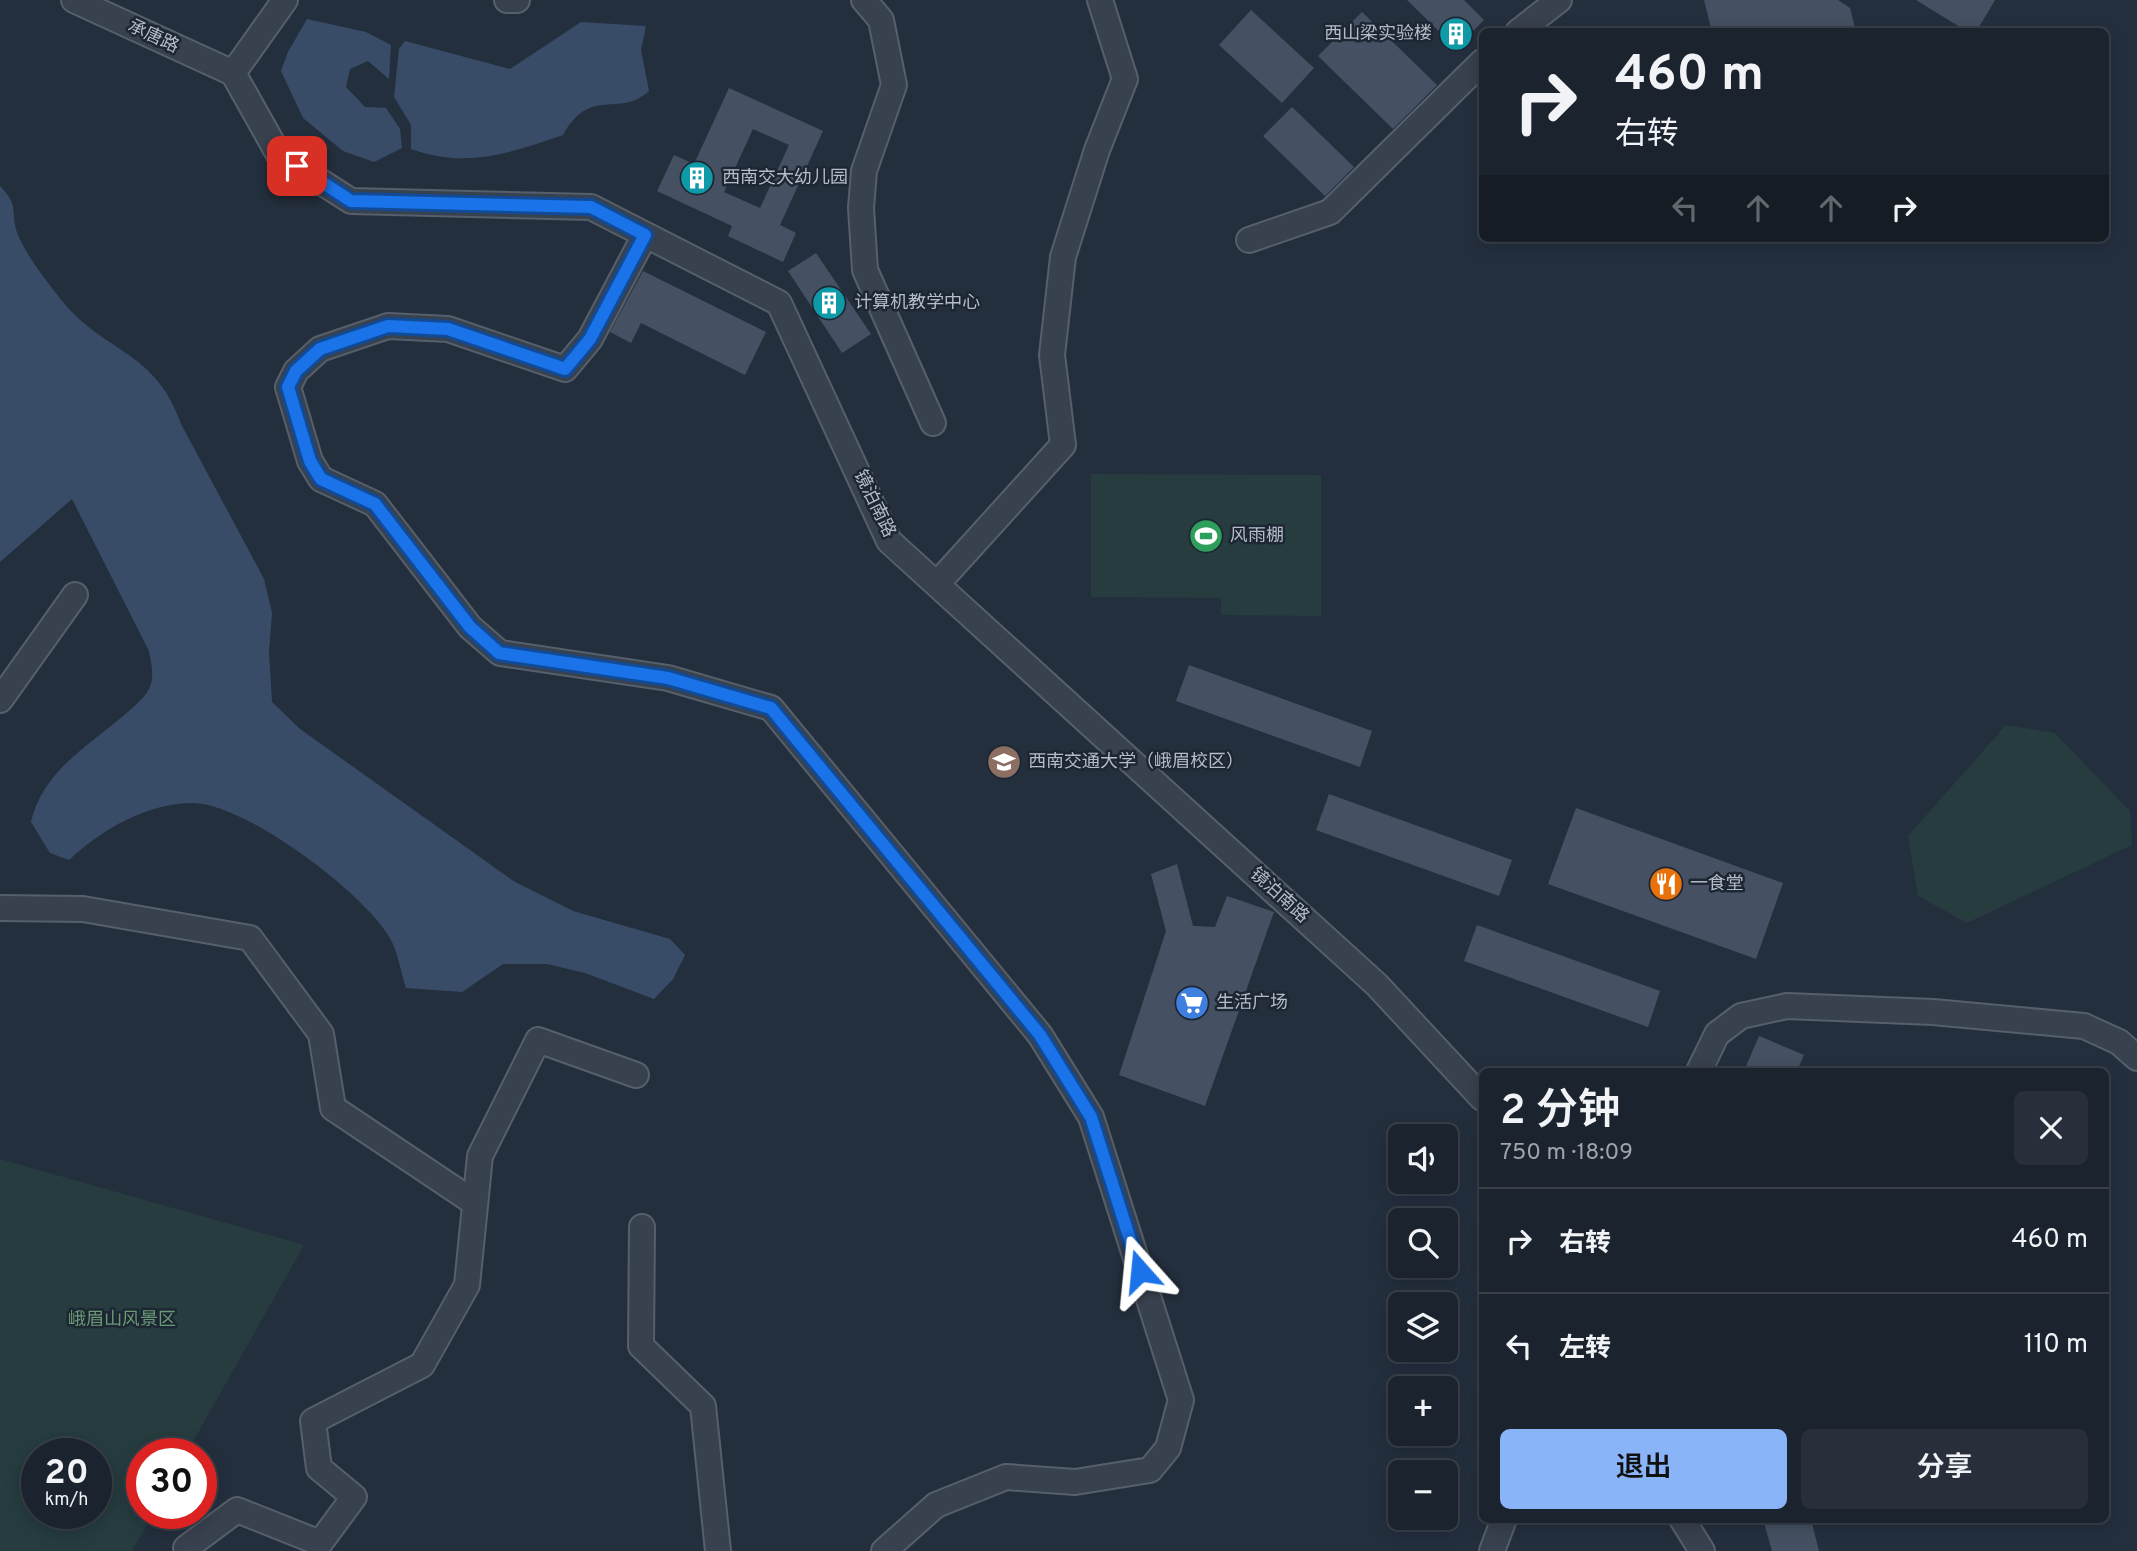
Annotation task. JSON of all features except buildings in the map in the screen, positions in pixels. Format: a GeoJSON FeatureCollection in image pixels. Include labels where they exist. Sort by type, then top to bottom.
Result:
{"type":"FeatureCollection","features":[{"type":"Feature","properties":{"kind":"street","name":"承唐路"},"geometry":{"type":"LineString","coordinates":[[74,0],[233,73]]}},
{"type":"Feature","properties":{"kind":"street"},"geometry":{"type":"LineString","coordinates":[[233,73],[285,0]]}},
{"type":"Feature","properties":{"kind":"street"},"geometry":{"type":"LineString","coordinates":[[507,0],[517,0]]}},
{"type":"Feature","properties":{"kind":"street"},"geometry":{"type":"LineString","coordinates":[[864,0],[881,20],[894,85],[863,170],[865,270],[933,423]]}},
{"type":"Feature","properties":{"kind":"street"},"geometry":{"type":"LineString","coordinates":[[937,584],[1063,445],[1052,355],[1063,257],[1097,150],[1125,79],[1100,0]]}},
{"type":"Feature","properties":{"kind":"street"},"geometry":{"type":"LineString","coordinates":[[1523,28],[1559,0]]}},
{"type":"Feature","properties":{"kind":"street"},"geometry":{"type":"LineString","coordinates":[[1249,240],[1330,212],[1479,65]]}},
{"type":"Feature","properties":{"kind":"street","name":"镜泊南路"},"geometry":{"type":"LineString","coordinates":[[233,73],[279,155],[351,201],[591,207],[779,303],[890,541],[1377,985],[1479,1095]]}},
{"type":"Feature","properties":{"kind":"street"},"geometry":{"type":"LineString","coordinates":[[645,235],[590,339],[565,369],[448,329],[388,326],[320,349],[296,371],[288,387],[310,461],[321,479],[375,504],[470,627],[499,653],[668,678],[771,708],[1040,1035],[1091,1117],[1181,1400],[1168,1448],[1150,1470],[1075,1482],[1006,1477],[936,1505],[884,1551]]}},
{"type":"Feature","properties":{"kind":"street"},"geometry":{"type":"LineString","coordinates":[[0,699],[75,595]]}},
{"type":"Feature","properties":{"kind":"street"},"geometry":{"type":"LineString","coordinates":[[0,908],[83,909],[250,938],[321,1034],[333,1108],[475,1203]]}},
{"type":"Feature","properties":{"kind":"street"},"geometry":{"type":"LineString","coordinates":[[1700,1068],[1717,1034],[1741,1016],[1787,1006],[1933,1012],[2084,1026],[2119,1042],[2137,1058]]}},
{"type":"Feature","properties":{"kind":"street"},"geometry":{"type":"LineString","coordinates":[[187,1551],[187,1548],[237,1510],[320,1543],[354,1497],[319,1468],[313,1420],[422,1365],[467,1285],[480,1156],[538,1040],[635,1075]]}},
{"type":"Feature","properties":{"kind":"street"},"geometry":{"type":"LineString","coordinates":[[642,1227],[641,1346],[703,1406],[718,1551]]}},
{"type":"Feature","properties":{"kind":"street"},"geometry":{"type":"LineString","coordinates":[[1492,1551],[1502,1523]]}},
{"type":"Feature","properties":{"kind":"street"},"geometry":{"type":"LineString","coordinates":[[1684,1523],[1702,1551]]}},
{"type":"Feature","properties":{"kind":"green space","name":"风雨棚"},"geometry":{"type":"Polygon","coordinates":[[[1091,474],[1321,475],[1321,616],[1221,615],[1221,598],[1091,597],[1091,474]]]}},
{"type":"Feature","properties":{"kind":"green space"},"geometry":{"type":"Polygon","coordinates":[[[2006,725],[2055,733],[2130,811],[2132,845],[1967,923],[1918,896],[1908,836],[2006,725]]]}},
{"type":"Feature","properties":{"kind":"green space","name":"峨眉山风景区"},"geometry":{"type":"Polygon","coordinates":[[[0,1159],[304,1245],[195,1438],[126,1438],[126,1529],[144,1529],[132,1551],[0,1551],[0,1159]]]}},
{"type":"Feature","properties":{"kind":"water"},"geometry":{"type":"Polygon","coordinates":[[[307,19],[366,32],[391,45],[389,79],[368,61],[350,69],[346,87],[365,107],[386,108],[400,129],[402,148],[374,162],[343,151],[303,118],[281,71],[288,52],[307,19]]]}},
{"type":"Feature","properties":{"kind":"water"},"geometry":{"type":"Polygon","coordinates":[[[581,22],[646,26],[641,50],[649,91],[626,103],[594,106],[573,120],[563,135],[506,153],[451,158],[411,149],[411,125],[394,97],[399,49],[405,41],[510,69],[581,22]]]}},
{"type":"Feature","properties":{"kind":"water"},"geometry":{"type":"Polygon","coordinates":[[[0,186],[13,205],[22,244],[63,302],[79,319],[144,367],[158,381],[170,400],[264,579],[272,613],[269,652],[272,702],[300,729],[515,882],[573,911],[670,939],[685,955],[673,979],[654,999],[585,973],[547,964],[503,964],[462,992],[406,988],[390,938],[356,898],[301,853],[270,833],[241,817],[214,807],[192,803],[158,808],[110,829],[69,860],[50,853],[31,822],[45,789],[67,762],[143,698],[151,684],[152,672],[149,651],[72,499],[0,562],[0,186]]]}},
{"type":"Feature","properties":{"kind":"place","name":"西山梁实验楼"},"geometry":{"type":"Point","coordinates":[1456,34]}},
{"type":"Feature","properties":{"kind":"place","name":"西南交大幼儿园"},"geometry":{"type":"Point","coordinates":[697,178]}},
{"type":"Feature","properties":{"kind":"place","name":"计算机教学中心"},"geometry":{"type":"Point","coordinates":[829,303]}},
{"type":"Feature","properties":{"kind":"place","name":"风雨棚"},"geometry":{"type":"Point","coordinates":[1206,536]}},
{"type":"Feature","properties":{"kind":"place","name":"西南交通大学（峨眉校区）"},"geometry":{"type":"Point","coordinates":[1004,762]}},
{"type":"Feature","properties":{"kind":"place","name":"一食堂"},"geometry":{"type":"Point","coordinates":[1666,884]}},
{"type":"Feature","properties":{"kind":"place","name":"生活广场"},"geometry":{"type":"Point","coordinates":[1192,1003]}},
{"type":"Feature","properties":{"kind":"route"},"geometry":{"type":"LineString","coordinates":[[297,166],[351,201],[591,207],[645,235],[590,339],[565,369],[448,329],[388,326],[320,349],[296,371],[288,387],[310,461],[321,479],[375,504],[470,627],[499,653],[668,678],[771,708],[1040,1035],[1091,1117],[1140,1271]]}}]}
